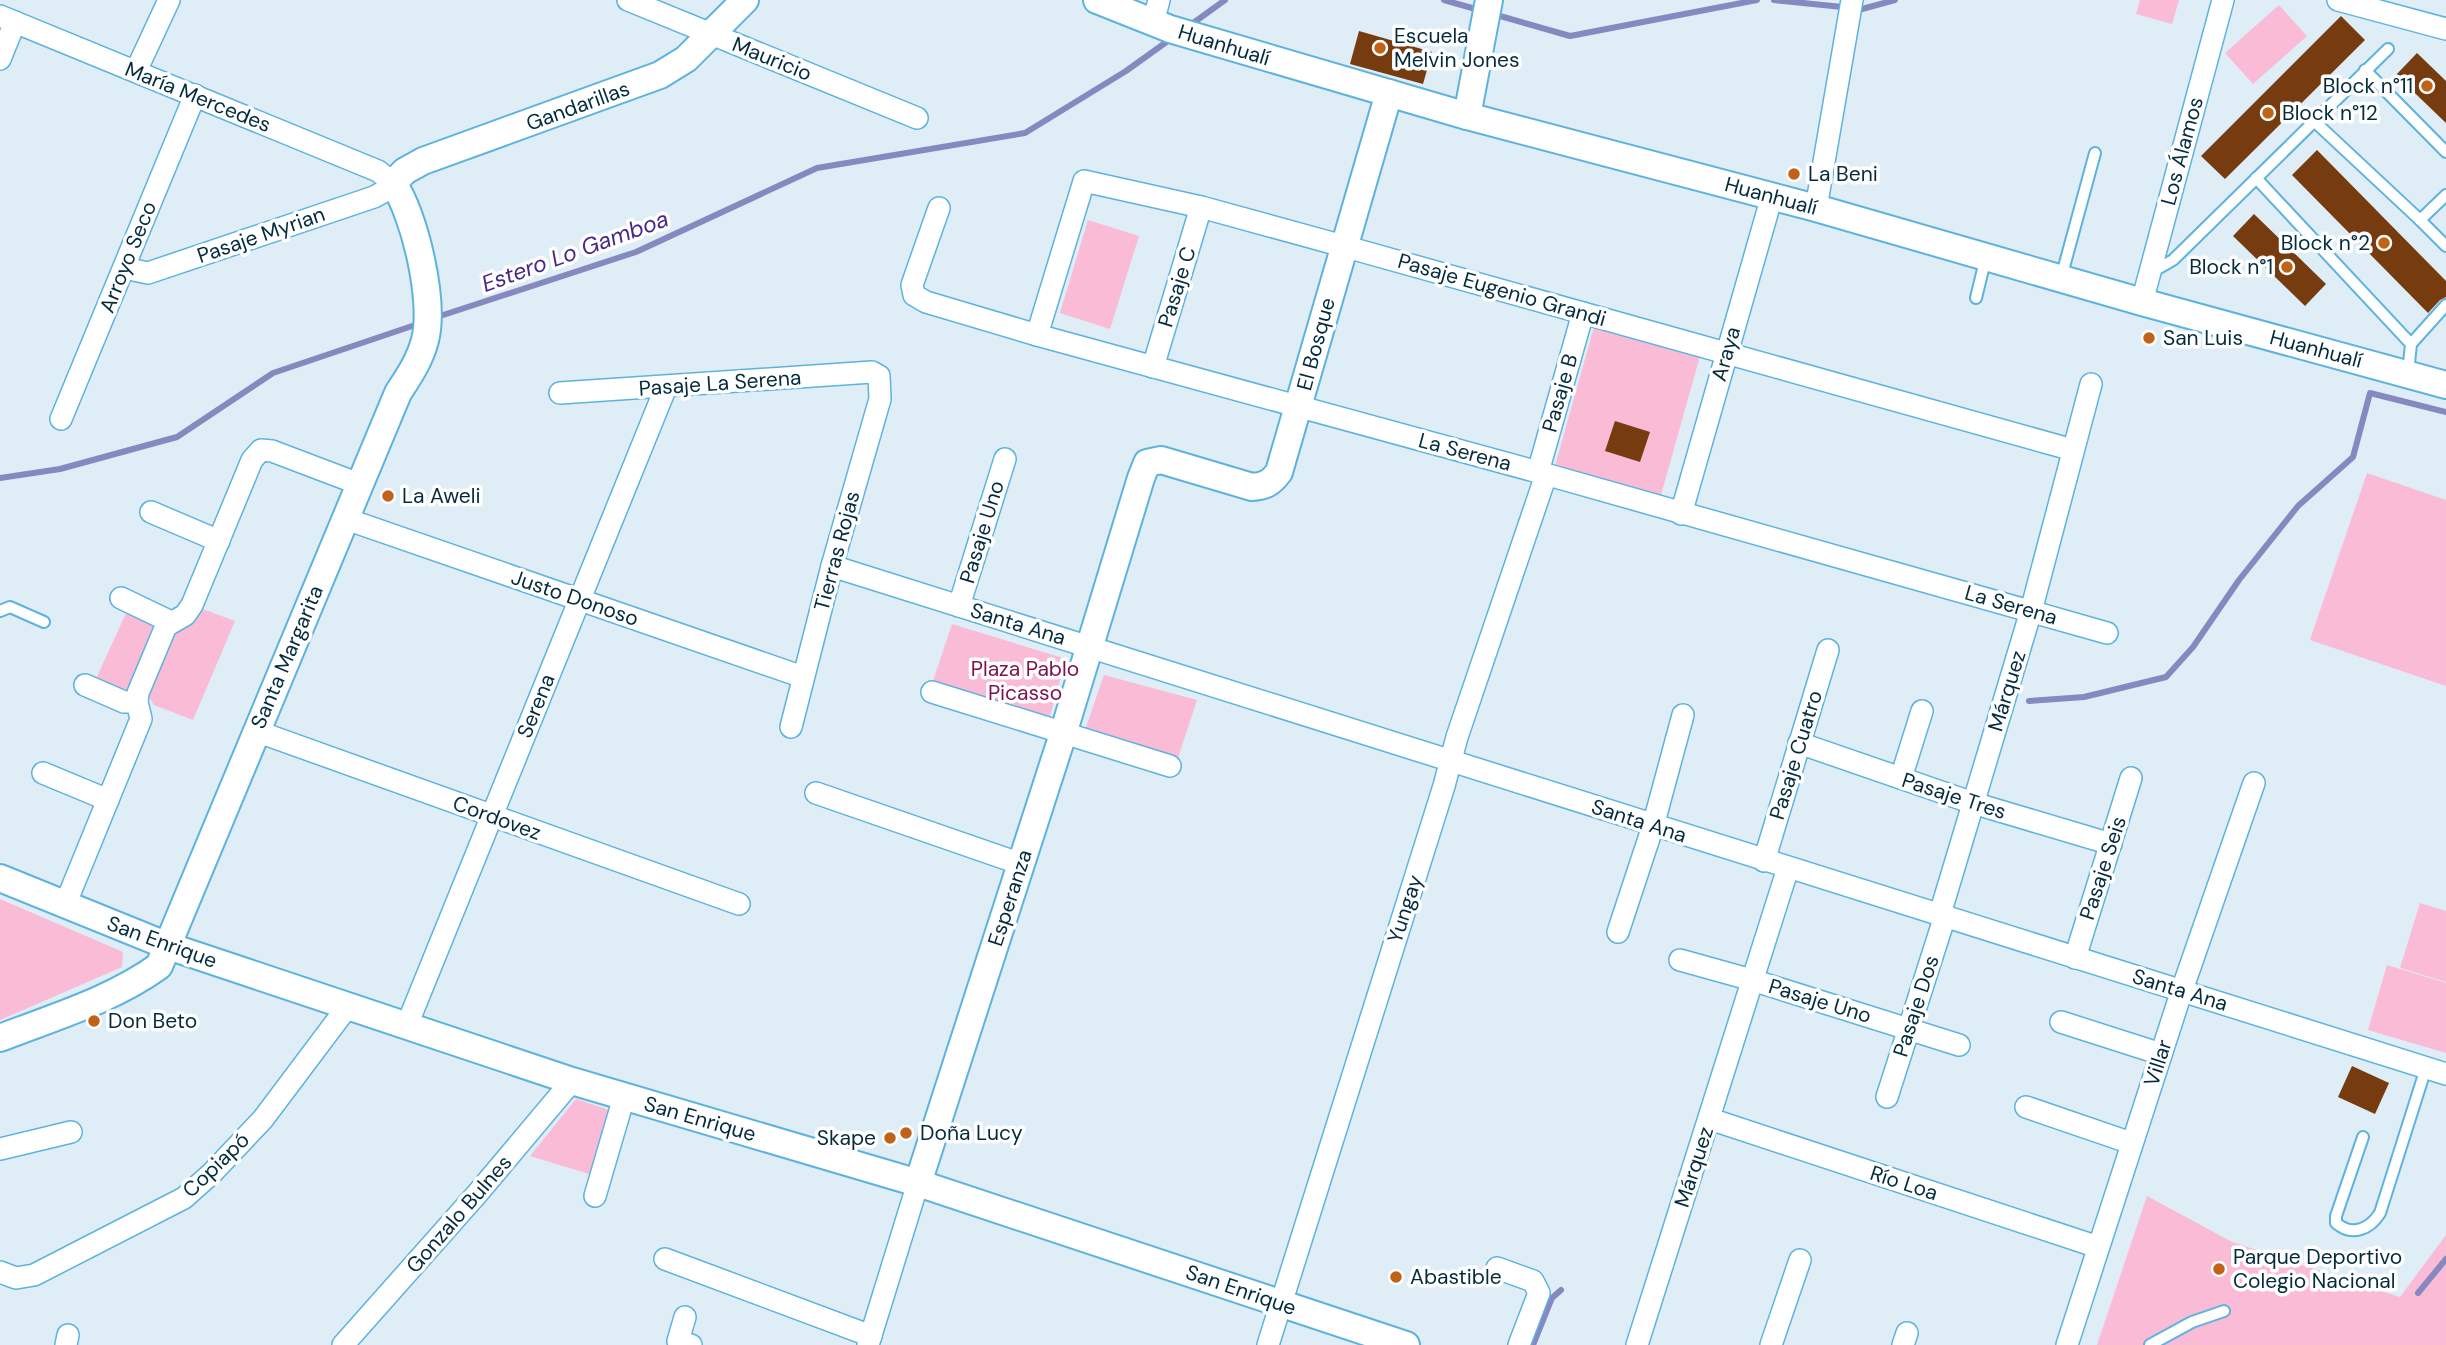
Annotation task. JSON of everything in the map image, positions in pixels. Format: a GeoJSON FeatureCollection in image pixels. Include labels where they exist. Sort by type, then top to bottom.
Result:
{"type":"FeatureCollection","features":[{"type":"Feature","properties":{"kind":"street"},"geometry":{"type":"LineString","coordinates":[[136,71],[169,0]]}},
{"type":"Feature","properties":{"kind":"street","name":"Mauricio"},"geometry":{"type":"LineString","coordinates":[[628,0],[916,118]]}},
{"type":"Feature","properties":{"kind":"street","name":"Gandarillas"},"geometry":{"type":"LineString","coordinates":[[394,183],[405,172],[423,161],[660,75],[686,59],[745,0]]}},
{"type":"Feature","properties":{"kind":"street","name":"Huanhualí"},"geometry":{"type":"LineString","coordinates":[[1097,0],[1161,17],[1207,40],[1466,116],[1816,208],[2142,302],[2446,385]]}},
{"type":"Feature","properties":{"kind":"street"},"geometry":{"type":"LineString","coordinates":[[1466,116],[1489,0]]}},
{"type":"Feature","properties":{"kind":"street","name":"Los Álamos"},"geometry":{"type":"LineString","coordinates":[[2142,302],[2223,0]]}},
{"type":"Feature","properties":{"kind":"street"},"geometry":{"type":"LineString","coordinates":[[2338,0],[2446,29]]}},
{"type":"Feature","properties":{"kind":"street"},"geometry":{"type":"LineString","coordinates":[[1816,208],[1850,9]]}},
{"type":"Feature","properties":{"kind":"street"},"geometry":{"type":"LineString","coordinates":[[0,59],[8,19]]}},
{"type":"Feature","properties":{"kind":"street","name":"María Mercedes"},"geometry":{"type":"LineString","coordinates":[[8,19],[377,171],[394,183]]}},
{"type":"Feature","properties":{"kind":"street","name":"El Bosque"},"geometry":{"type":"LineString","coordinates":[[1161,460],[1252,487],[1272,482],[1279,472],[1388,93]]}},
{"type":"Feature","properties":{"kind":"street","name":"Arroyo Seco"},"geometry":{"type":"LineString","coordinates":[[61,419],[195,95]]}},
{"type":"Feature","properties":{"kind":"street","name":"Pasaje Eugenio Grandi"},"geometry":{"type":"LineString","coordinates":[[1037,335],[1084,181],[1201,208],[1343,246],[2073,450]]}},
{"type":"Feature","properties":{"kind":"street","name":"Pasaje Myrian"},"geometry":{"type":"LineString","coordinates":[[124,268],[148,273],[374,197],[394,183]]}},
{"type":"Feature","properties":{"kind":"street","name":"Santa Margarita"},"geometry":{"type":"LineString","coordinates":[[0,1038],[96,1001],[136,982],[159,966],[359,484],[398,393],[417,363],[425,340],[428,305],[409,212],[394,183]]}},
{"type":"Feature","properties":{"kind":"street","name":"Araya"},"geometry":{"type":"LineString","coordinates":[[1681,514],[1772,196]]}},
{"type":"Feature","properties":{"kind":"street","name":"La Serena"},"geometry":{"type":"LineString","coordinates":[[939,208],[912,285],[914,295],[926,302],[2107,633]]}},
{"type":"Feature","properties":{"kind":"street","name":"Pasaje C"},"geometry":{"type":"LineString","coordinates":[[1153,367],[1201,208]]}},
{"type":"Feature","properties":{"kind":"street","name":"Pasaje B"},"geometry":{"type":"LineString","coordinates":[[1542,474],[1583,313]]}},
{"type":"Feature","properties":{"kind":"street","name":"Pasaje La Serena"},"geometry":{"type":"LineString","coordinates":[[560,393],[872,372],[879,376]]}},
{"type":"Feature","properties":{"kind":"street","name":"Tierras Rojas"},"geometry":{"type":"LineString","coordinates":[[791,727],[832,566],[880,399],[879,376]]}},
{"type":"Feature","properties":{"kind":"street","name":"Márquez"},"geometry":{"type":"LineString","coordinates":[[1942,915],[2031,611],[2091,384]]}},
{"type":"Feature","properties":{"kind":"street","name":"Serena"},"geometry":{"type":"LineString","coordinates":[[407,1025],[666,387]]}},
{"type":"Feature","properties":{"kind":"street"},"geometry":{"type":"LineString","coordinates":[[65,905],[141,719],[136,702],[166,626],[185,615],[192,605],[252,460],[261,450],[272,451],[359,484]]}},
{"type":"Feature","properties":{"kind":"street","name":"Pasaje Uno"},"geometry":{"type":"LineString","coordinates":[[959,606],[1005,459]]}},
{"type":"Feature","properties":{"kind":"street","name":"Esperanza"},"geometry":{"type":"LineString","coordinates":[[869,1340],[1063,734],[1140,478],[1147,463],[1161,460]]}},
{"type":"Feature","properties":{"kind":"street","name":"Yungay"},"geometry":{"type":"LineString","coordinates":[[1268,1345],[1542,474]]}},
{"type":"Feature","properties":{"kind":"street"},"geometry":{"type":"LineString","coordinates":[[151,512],[219,541]]}},
{"type":"Feature","properties":{"kind":"street","name":"Justo Donoso"},"geometry":{"type":"LineString","coordinates":[[346,519],[803,677]]}},
{"type":"Feature","properties":{"kind":"street","name":"Santa Ana"},"geometry":{"type":"LineString","coordinates":[[832,566],[2436,1071]]}},
{"type":"Feature","properties":{"kind":"street"},"geometry":{"type":"LineString","coordinates":[[121,598],[171,622]]}},
{"type":"Feature","properties":{"kind":"street","name":"Pasaje Cuatro"},"geometry":{"type":"LineString","coordinates":[[1763,861],[1828,650]]}},
{"type":"Feature","properties":{"kind":"street"},"geometry":{"type":"LineString","coordinates":[[85,685],[124,702],[136,702]]}},
{"type":"Feature","properties":{"kind":"street"},"geometry":{"type":"LineString","coordinates":[[932,692],[1170,766]]}},
{"type":"Feature","properties":{"kind":"street"},"geometry":{"type":"LineString","coordinates":[[1901,778],[1922,711]]}},
{"type":"Feature","properties":{"kind":"street"},"geometry":{"type":"LineString","coordinates":[[1618,932],[1653,826],[1683,715]]}},
{"type":"Feature","properties":{"kind":"street","name":"Cordovez"},"geometry":{"type":"LineString","coordinates":[[256,731],[739,904]]}},
{"type":"Feature","properties":{"kind":"street","name":"Pasaje Tres"},"geometry":{"type":"LineString","coordinates":[[1799,743],[1973,803],[2111,844]]}},
{"type":"Feature","properties":{"kind":"street"},"geometry":{"type":"LineString","coordinates":[[43,773],[108,800]]}},
{"type":"Feature","properties":{"kind":"street","name":"Pasaje Seis"},"geometry":{"type":"LineString","coordinates":[[2074,958],[2132,778]]}},
{"type":"Feature","properties":{"kind":"street","name":"Villar"},"geometry":{"type":"LineString","coordinates":[[2067,1345],[2131,1143],[2254,783]]}},
{"type":"Feature","properties":{"kind":"street"},"geometry":{"type":"LineString","coordinates":[[816,793],[1021,864]]}},
{"type":"Feature","properties":{"kind":"street","name":"Márquez"},"geometry":{"type":"LineString","coordinates":[[1637,1345],[1788,868]]}},
{"type":"Feature","properties":{"kind":"street","name":"San Enrique"},"geometry":{"type":"LineString","coordinates":[[0,878],[168,946],[572,1081],[918,1183],[1406,1345]]}},
{"type":"Feature","properties":{"kind":"street","name":"Pasaje Dos"},"geometry":{"type":"LineString","coordinates":[[1887,1097],[1942,915]]}},
{"type":"Feature","properties":{"kind":"street","name":"Pasaje Uno"},"geometry":{"type":"LineString","coordinates":[[1680,960],[1959,1045]]}},
{"type":"Feature","properties":{"kind":"street","name":"Copiapó"},"geometry":{"type":"LineString","coordinates":[[0,1272],[16,1278],[34,1275],[184,1198],[212,1173],[263,1119],[348,1006]]}},
{"type":"Feature","properties":{"kind":"street"},"geometry":{"type":"LineString","coordinates":[[2061,1021],[2161,1054]]}},
{"type":"Feature","properties":{"kind":"street","name":"Gonzalo Bulnes"},"geometry":{"type":"LineString","coordinates":[[343,1345],[572,1081]]}},
{"type":"Feature","properties":{"kind":"street"},"geometry":{"type":"LineString","coordinates":[[595,1196],[624,1097]]}},
{"type":"Feature","properties":{"kind":"street"},"geometry":{"type":"LineString","coordinates":[[2026,1107],[2131,1143]]}},
{"type":"Feature","properties":{"kind":"street","name":"Río Loa"},"geometry":{"type":"LineString","coordinates":[[1710,1119],[2098,1247]]}},
{"type":"Feature","properties":{"kind":"street"},"geometry":{"type":"LineString","coordinates":[[0,1149],[71,1132]]}},
{"type":"Feature","properties":{"kind":"street"},"geometry":{"type":"LineString","coordinates":[[665,1259],[869,1340]]}},
{"type":"Feature","properties":{"kind":"street"},"geometry":{"type":"LineString","coordinates":[[1771,1345],[1800,1260]]}},
{"type":"Feature","properties":{"kind":"street"},"geometry":{"type":"LineString","coordinates":[[1497,1268],[1533,1281],[1539,1293],[1518,1345]]}},
{"type":"Feature","properties":{"kind":"street"},"geometry":{"type":"LineString","coordinates":[[685,1317],[678,1341],[691,1345]]}},
{"type":"Feature","properties":{"kind":"lane"},"geometry":{"type":"LineString","coordinates":[[2150,273],[2173,260],[2388,49]]}},
{"type":"Feature","properties":{"kind":"lane"},"geometry":{"type":"LineString","coordinates":[[2365,70],[2446,152]]}},
{"type":"Feature","properties":{"kind":"lane"},"geometry":{"type":"LineString","coordinates":[[2314,121],[2446,246]]}},
{"type":"Feature","properties":{"kind":"lane"},"geometry":{"type":"LineString","coordinates":[[2061,278],[2095,153]]}},
{"type":"Feature","properties":{"kind":"lane"},"geometry":{"type":"LineString","coordinates":[[2256,178],[2411,344]]}},
{"type":"Feature","properties":{"kind":"lane"},"geometry":{"type":"LineString","coordinates":[[2420,220],[2446,195]]}},
{"type":"Feature","properties":{"kind":"lane"},"geometry":{"type":"LineString","coordinates":[[1976,299],[1986,257]]}},
{"type":"Feature","properties":{"kind":"lane"},"geometry":{"type":"LineString","coordinates":[[2408,374],[2411,344],[2446,305]]}},
{"type":"Feature","properties":{"kind":"lane"},"geometry":{"type":"LineString","coordinates":[[0,611],[10,607],[44,622]]}},
{"type":"Feature","properties":{"kind":"lane"},"geometry":{"type":"LineString","coordinates":[[2363,1138],[2336,1216],[2336,1223],[2341,1228],[2350,1230],[2362,1230],[2373,1224],[2380,1213],[2436,1071]]}},
{"type":"Feature","properties":{"kind":"lane"},"geometry":{"type":"LineString","coordinates":[[2150,1345],[2192,1322],[2224,1311]]}},
{"type":"Feature","properties":{"kind":"green space"},"geometry":{"type":"Polygon","coordinates":[[[2140,0],[2179,0],[2172,24],[2136,14],[2140,0]]]}},
{"type":"Feature","properties":{"kind":"green space"},"geometry":{"type":"Polygon","coordinates":[[[2279,5],[2307,36],[2253,84],[2225,53],[2279,5]]]}},
{"type":"Feature","properties":{"kind":"green space"},"geometry":{"type":"Polygon","coordinates":[[[1088,220],[1139,236],[1110,329],[1060,313],[1088,220]]]}},
{"type":"Feature","properties":{"kind":"green space"},"geometry":{"type":"Polygon","coordinates":[[[1594,327],[1700,356],[1661,495],[1555,466],[1594,327]]]}},
{"type":"Feature","properties":{"kind":"green space"},"geometry":{"type":"Polygon","coordinates":[[[2367,473],[2446,500],[2446,686],[2310,640],[2367,473]]]}},
{"type":"Feature","properties":{"kind":"green space"},"geometry":{"type":"Polygon","coordinates":[[[200,608],[235,621],[193,720],[154,705],[149,697],[175,628],[193,622],[200,608]]]}},
{"type":"Feature","properties":{"kind":"green space"},"geometry":{"type":"Polygon","coordinates":[[[128,609],[154,623],[126,694],[95,681],[128,609]]]}},
{"type":"Feature","properties":{"kind":"green space","name":"Plaza Pablo Picasso"},"geometry":{"type":"Polygon","coordinates":[[[952,624],[1066,659],[1048,723],[932,684],[952,624]]]}},
{"type":"Feature","properties":{"kind":"green space","name":"Plaza Pablo Picasso"},"geometry":{"type":"Polygon","coordinates":[[[1104,675],[1197,700],[1177,761],[1084,733],[1104,675]]]}},
{"type":"Feature","properties":{"kind":"green space"},"geometry":{"type":"Polygon","coordinates":[[[0,899],[123,952],[122,967],[0,1020],[0,899]]]}},
{"type":"Feature","properties":{"kind":"green space"},"geometry":{"type":"Polygon","coordinates":[[[2420,903],[2446,911],[2446,982],[2400,968],[2420,903]]]}},
{"type":"Feature","properties":{"kind":"green space"},"geometry":{"type":"Polygon","coordinates":[[[2387,965],[2446,983],[2446,1053],[2368,1030],[2387,965]]]}},
{"type":"Feature","properties":{"kind":"green space"},"geometry":{"type":"Polygon","coordinates":[[[576,1099],[612,1111],[592,1175],[530,1156],[576,1099]]]}},
{"type":"Feature","properties":{"kind":"green space","name":"Parque Deportivo Colegio Nacional"},"geometry":{"type":"Polygon","coordinates":[[[2147,1196],[2232,1242],[2400,1297],[2446,1235],[2446,1345],[2097,1345],[2147,1196]]]}},
{"type":"Feature","properties":{"kind":"building","name":"Block n°12"},"geometry":{"type":"Polygon","coordinates":[[[2341,16],[2365,40],[2225,179],[2201,156],[2341,16]]]}},
{"type":"Feature","properties":{"kind":"building"},"geometry":{"type":"Polygon","coordinates":[[[1359,31],[1432,52],[1423,84],[1350,64],[1359,31]]]}},
{"type":"Feature","properties":{"kind":"building","name":"Block n°11"},"geometry":{"type":"Polygon","coordinates":[[[2417,53],[2446,81],[2446,123],[2396,75],[2417,53]]]}},
{"type":"Feature","properties":{"kind":"building","name":"Block n°2"},"geometry":{"type":"Polygon","coordinates":[[[2317,150],[2446,281],[2446,297],[2428,313],[2292,175],[2317,150]]]}},
{"type":"Feature","properties":{"kind":"building","name":"Block n°1"},"geometry":{"type":"Polygon","coordinates":[[[2254,214],[2326,284],[2305,306],[2233,236],[2254,214]]]}},
{"type":"Feature","properties":{"kind":"building"},"geometry":{"type":"Polygon","coordinates":[[[1615,421],[1650,432],[1640,462],[1605,451],[1615,421]]]}},
{"type":"Feature","properties":{"kind":"building"},"geometry":{"type":"Polygon","coordinates":[[[2352,1066],[2389,1083],[2375,1114],[2338,1097],[2352,1066]]]}},
{"type":"Feature","properties":{"kind":"waterway","name":"Estero Lo Gamboa"},"geometry":{"type":"LineString","coordinates":[[1189,26],[1225,0]]}},
{"type":"Feature","properties":{"kind":"waterway","name":"Estero Lo Gamboa"},"geometry":{"type":"LineString","coordinates":[[1444,0],[1479,10]]}},
{"type":"Feature","properties":{"kind":"waterway","name":"Estero Lo Gamboa"},"geometry":{"type":"LineString","coordinates":[[1493,14],[1570,36],[1757,0]]}},
{"type":"Feature","properties":{"kind":"waterway","name":"Estero Lo Gamboa"},"geometry":{"type":"LineString","coordinates":[[1774,0],[1862,9],[1895,0]]}},
{"type":"Feature","properties":{"kind":"waterway","name":"Estero Lo Gamboa"},"geometry":{"type":"LineString","coordinates":[[434,318],[636,252],[817,168],[1025,133],[1126,71],[1172,38]]}},
{"type":"Feature","properties":{"kind":"waterway","name":"Estero Lo Gamboa"},"geometry":{"type":"LineString","coordinates":[[0,478],[60,469],[177,437],[273,373],[421,323]]}},
{"type":"Feature","properties":{"kind":"waterway"},"geometry":{"type":"LineString","coordinates":[[2029,701],[2084,697],[2166,677],[2193,647],[2239,580],[2298,506],[2353,457],[2370,393],[2446,412]]}},
{"type":"Feature","properties":{"kind":"waterway"},"geometry":{"type":"LineString","coordinates":[[2418,1293],[2446,1259]]}},
{"type":"Feature","properties":{"kind":"waterway"},"geometry":{"type":"LineString","coordinates":[[1533,1345],[1552,1298],[1561,1290]]}},
{"type":"Feature","properties":{"kind":"place","name":"Escuela Melvin Jones"},"geometry":{"type":"Point","coordinates":[1380,48]}},
{"type":"Feature","properties":{"kind":"place","name":"Block n°11"},"geometry":{"type":"Point","coordinates":[2427,86]}},
{"type":"Feature","properties":{"kind":"place","name":"Block n°12"},"geometry":{"type":"Point","coordinates":[2268,113]}},
{"type":"Feature","properties":{"kind":"place","name":"La Beni"},"geometry":{"type":"Point","coordinates":[1794,174]}},
{"type":"Feature","properties":{"kind":"place","name":"Block n°2"},"geometry":{"type":"Point","coordinates":[2384,243]}},
{"type":"Feature","properties":{"kind":"place","name":"Block n°1"},"geometry":{"type":"Point","coordinates":[2287,267]}},
{"type":"Feature","properties":{"kind":"place","name":"San Luis"},"geometry":{"type":"Point","coordinates":[2149,338]}},
{"type":"Feature","properties":{"kind":"place","name":"La Aweli"},"geometry":{"type":"Point","coordinates":[388,496]}},
{"type":"Feature","properties":{"kind":"place","name":"Don Beto"},"geometry":{"type":"Point","coordinates":[94,1021]}},
{"type":"Feature","properties":{"kind":"place","name":"Doña Lucy"},"geometry":{"type":"Point","coordinates":[906,1133]}},
{"type":"Feature","properties":{"kind":"place","name":"Skape"},"geometry":{"type":"Point","coordinates":[890,1138]}},
{"type":"Feature","properties":{"kind":"place","name":"Parque Deportivo Colegio Nacional"},"geometry":{"type":"Point","coordinates":[2219,1269]}},
{"type":"Feature","properties":{"kind":"place","name":"Abastible"},"geometry":{"type":"Point","coordinates":[1396,1277]}}]}
